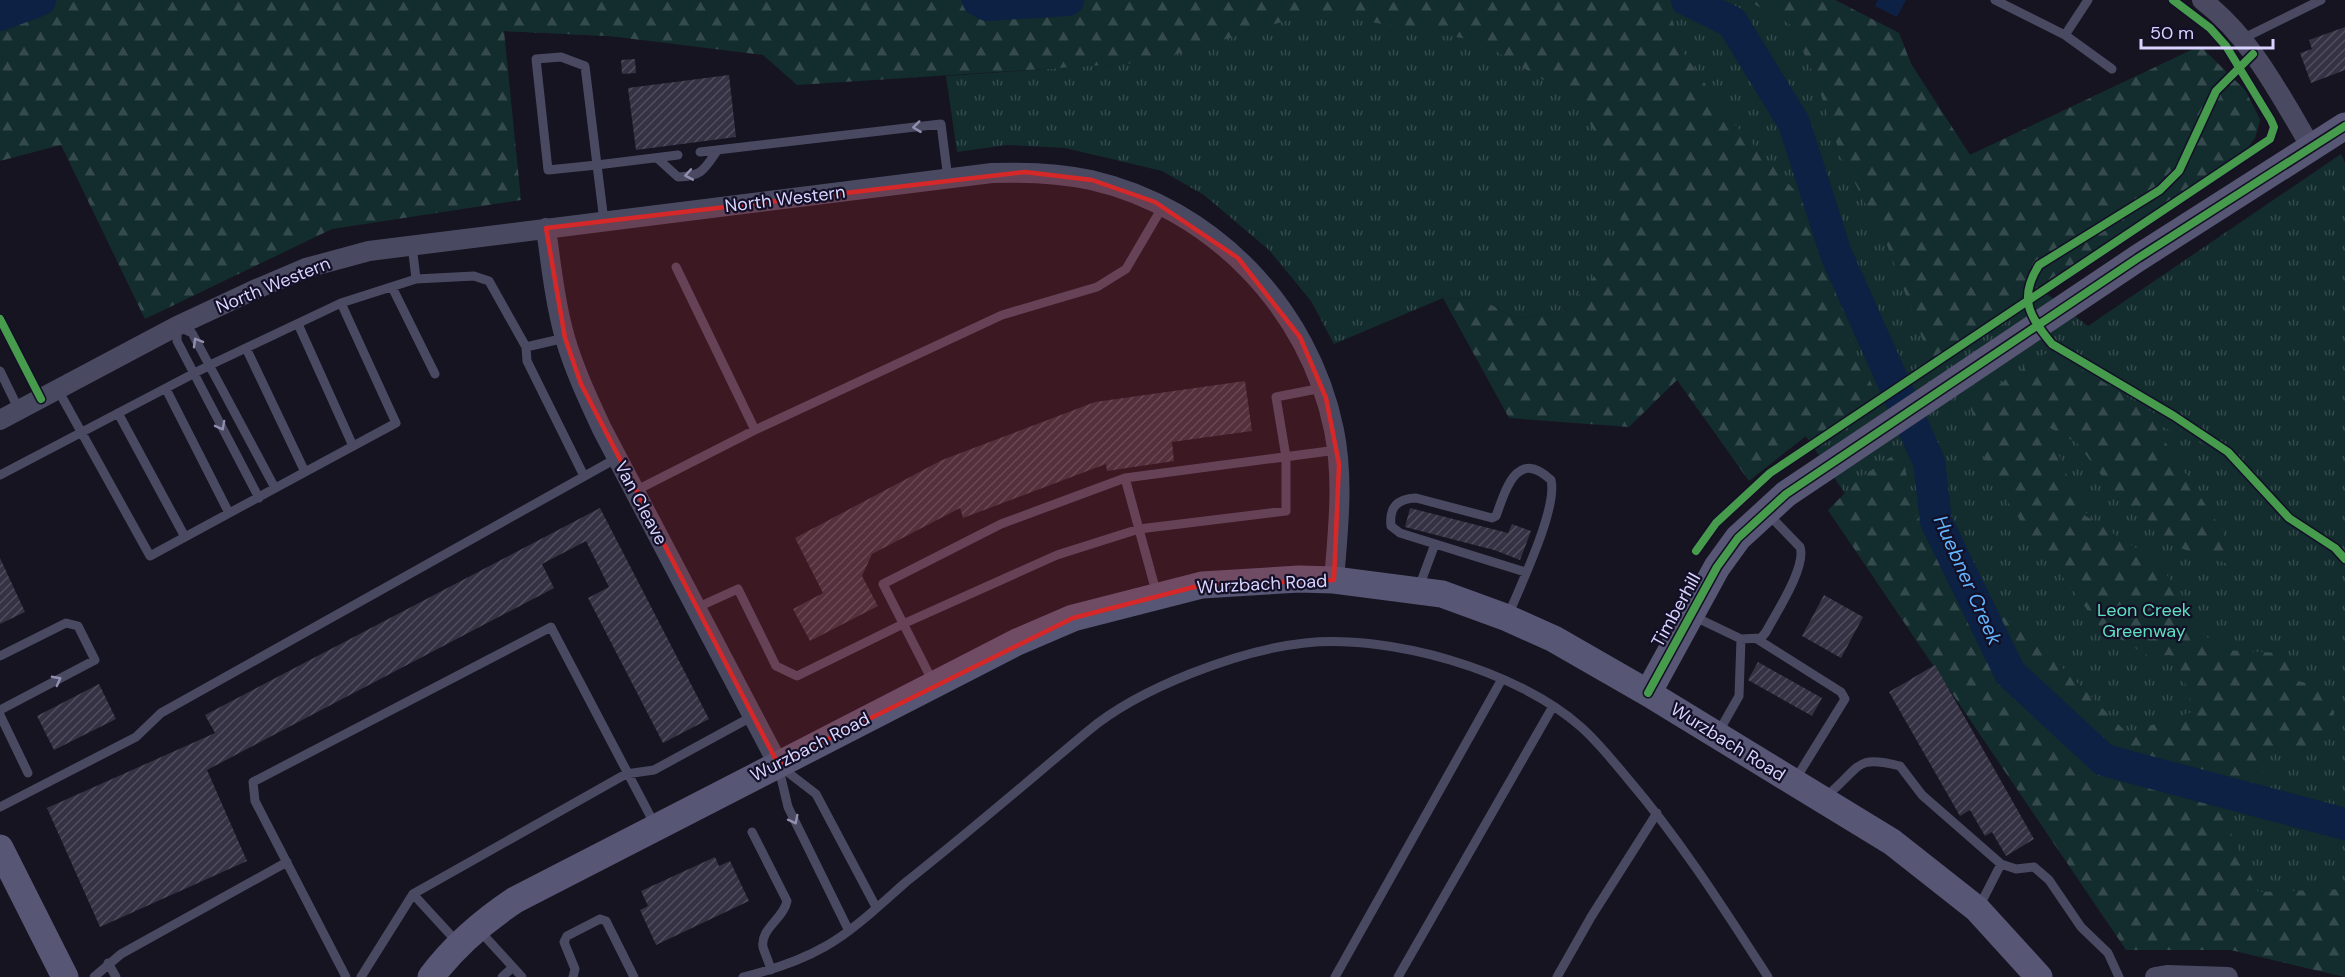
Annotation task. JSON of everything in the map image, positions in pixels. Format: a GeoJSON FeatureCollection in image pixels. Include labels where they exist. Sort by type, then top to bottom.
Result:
{"type":"FeatureCollection","features":[{"type":"Feature","properties":{"kind":"main road","name":"Timberhill"},"geometry":{"type":"LineString","coordinates":[[1648,693],[1717,567],[1738,538],[1766,511],[1845,454],[2138,258],[2345,126]]}},
{"type":"Feature","properties":{"kind":"main road","name":"Wurzbach Road"},"geometry":{"type":"LineString","coordinates":[[431,977],[468,935],[515,900],[1017,642],[1073,618],[1157,595],[1202,585],[1299,579],[1334,580],[1442,594],[1507,618],[1554,639],[1648,693],[1892,842],[1977,909],[2039,977]]}},
{"type":"Feature","properties":{"kind":"main road"},"geometry":{"type":"LineString","coordinates":[[0,848],[64,977]]}},
{"type":"Feature","properties":{"kind":"street"},"geometry":{"type":"LineString","coordinates":[[2204,0],[2261,64],[2311,147]]}},
{"type":"Feature","properties":{"kind":"street","name":"North Western"},"geometry":{"type":"LineString","coordinates":[[0,420],[177,326],[306,268],[369,251],[948,179],[1003,173],[1059,174],[1124,189],[1163,206],[1212,236],[1261,282],[1300,337],[1322,388],[1337,450],[1340,497],[1334,580]]}},
{"type":"Feature","properties":{"kind":"street","name":"Van Cleave"},"geometry":{"type":"LineString","coordinates":[[546,228],[555,290],[566,338],[581,384],[617,458],[778,764]]}},
{"type":"Feature","properties":{"kind":"street"},"geometry":{"type":"LineString","coordinates":[[2155,977],[2228,977]]}},
{"type":"Feature","properties":{"kind":"lane"},"geometry":{"type":"LineString","coordinates":[[1995,0],[2065,35],[2112,69]]}},
{"type":"Feature","properties":{"kind":"lane"},"geometry":{"type":"LineString","coordinates":[[2065,35],[2088,0]]}},
{"type":"Feature","properties":{"kind":"lane"},"geometry":{"type":"LineString","coordinates":[[2241,39],[2321,0]]}},
{"type":"Feature","properties":{"kind":"lane"},"geometry":{"type":"LineString","coordinates":[[604,220],[597,165],[585,66],[561,57],[536,59],[548,170],[597,165],[678,155]]}},
{"type":"Feature","properties":{"kind":"lane"},"geometry":{"type":"LineString","coordinates":[[700,152],[941,124],[948,179]]}},
{"type":"Feature","properties":{"kind":"lane"},"geometry":{"type":"LineString","coordinates":[[657,158],[678,177],[691,176],[703,172],[717,151]]}},
{"type":"Feature","properties":{"kind":"lane"},"geometry":{"type":"LineString","coordinates":[[635,491],[755,430],[1002,315],[1097,287],[1126,268],[1163,206]]}},
{"type":"Feature","properties":{"kind":"lane"},"geometry":{"type":"LineString","coordinates":[[412,245],[416,279]]}},
{"type":"Feature","properties":{"kind":"lane"},"geometry":{"type":"LineString","coordinates":[[676,267],[755,430]]}},
{"type":"Feature","properties":{"kind":"lane"},"geometry":{"type":"LineString","coordinates":[[0,475],[210,365],[341,303],[416,279],[474,276],[489,281],[526,348],[527,361],[584,476]]}},
{"type":"Feature","properties":{"kind":"lane"},"geometry":{"type":"LineString","coordinates":[[392,287],[435,374]]}},
{"type":"Feature","properties":{"kind":"lane"},"geometry":{"type":"LineString","coordinates":[[58,390],[83,431],[150,556],[396,423],[341,303]]}},
{"type":"Feature","properties":{"kind":"lane"},"geometry":{"type":"LineString","coordinates":[[298,324],[353,446]]}},
{"type":"Feature","properties":{"kind":"lane"},"geometry":{"type":"LineString","coordinates":[[259,498],[177,341],[177,326],[192,333],[275,488]]}},
{"type":"Feature","properties":{"kind":"lane"},"geometry":{"type":"LineString","coordinates":[[526,348],[566,338]]}},
{"type":"Feature","properties":{"kind":"lane"},"geometry":{"type":"LineString","coordinates":[[246,348],[305,472]]}},
{"type":"Feature","properties":{"kind":"lane"},"geometry":{"type":"LineString","coordinates":[[0,371],[19,410]]}},
{"type":"Feature","properties":{"kind":"lane"},"geometry":{"type":"LineString","coordinates":[[166,388],[229,513]]}},
{"type":"Feature","properties":{"kind":"lane"},"geometry":{"type":"LineString","coordinates":[[696,608],[738,589],[776,666],[797,676],[903,624],[1057,555],[1139,529],[1286,511],[1286,457],[1276,397],[1322,388]]}},
{"type":"Feature","properties":{"kind":"lane"},"geometry":{"type":"LineString","coordinates":[[118,413],[184,537]]}},
{"type":"Feature","properties":{"kind":"lane"},"geometry":{"type":"LineString","coordinates":[[934,684],[883,584],[1001,524],[1125,478],[1337,450]]}},
{"type":"Feature","properties":{"kind":"lane"},"geometry":{"type":"LineString","coordinates":[[0,807],[136,737],[161,713],[617,458]]}},
{"type":"Feature","properties":{"kind":"lane"},"geometry":{"type":"LineString","coordinates":[[1507,618],[1526,572],[1552,501],[1551,480],[1541,471],[1528,468],[1514,473],[1496,516],[1492,518],[1416,498],[1404,498],[1394,505],[1390,513],[1391,526],[1400,533],[1526,572]]}},
{"type":"Feature","properties":{"kind":"lane"},"geometry":{"type":"LineString","coordinates":[[1125,478],[1157,595]]}},
{"type":"Feature","properties":{"kind":"lane"},"geometry":{"type":"LineString","coordinates":[[1757,639],[1767,632],[1796,575],[1803,554],[1800,547],[1766,511]]}},
{"type":"Feature","properties":{"kind":"lane"},"geometry":{"type":"LineString","coordinates":[[1418,590],[1435,544]]}},
{"type":"Feature","properties":{"kind":"lane"},"geometry":{"type":"LineString","coordinates":[[1690,615],[1742,639],[1757,639],[1840,692],[1845,699],[1794,782]]}},
{"type":"Feature","properties":{"kind":"lane"},"geometry":{"type":"LineString","coordinates":[[0,656],[66,623],[78,626],[95,660],[1,707],[28,772]]}},
{"type":"Feature","properties":{"kind":"lane"},"geometry":{"type":"LineString","coordinates":[[346,977],[255,801],[253,782],[551,627],[626,774],[656,827]]}},
{"type":"Feature","properties":{"kind":"lane"},"geometry":{"type":"LineString","coordinates":[[1717,735],[1740,696],[1742,639]]}},
{"type":"Feature","properties":{"kind":"lane"},"geometry":{"type":"LineString","coordinates":[[742,977],[771,970],[829,945],[1004,804],[1092,728],[1144,694],[1196,672],[1252,654],[1306,643],[1352,643],[1409,650],[1457,661],[1502,680],[1580,725],[1657,813],[1734,922],[1768,977]]}},
{"type":"Feature","properties":{"kind":"lane"},"geometry":{"type":"LineString","coordinates":[[1335,977],[1502,680]]}},
{"type":"Feature","properties":{"kind":"lane"},"geometry":{"type":"LineString","coordinates":[[1398,977],[1552,708]]}},
{"type":"Feature","properties":{"kind":"lane"},"geometry":{"type":"LineString","coordinates":[[361,977],[413,894],[626,774],[654,770],[753,716]]}},
{"type":"Feature","properties":{"kind":"lane"},"geometry":{"type":"LineString","coordinates":[[1830,793],[1863,761],[1875,759],[1900,766],[1922,795],[2001,864],[2016,869],[2034,867],[2049,880],[2081,927],[2108,953],[2119,977]]}},
{"type":"Feature","properties":{"kind":"lane"},"geometry":{"type":"LineString","coordinates":[[778,764],[816,794],[876,907]]}},
{"type":"Feature","properties":{"kind":"lane"},"geometry":{"type":"LineString","coordinates":[[778,764],[788,807],[848,928]]}},
{"type":"Feature","properties":{"kind":"lane"},"geometry":{"type":"LineString","coordinates":[[1557,977],[1590,917],[1657,813]]}},
{"type":"Feature","properties":{"kind":"lane"},"geometry":{"type":"LineString","coordinates":[[752,832],[787,901],[785,912],[766,932],[762,944],[771,970]]}},
{"type":"Feature","properties":{"kind":"lane"},"geometry":{"type":"LineString","coordinates":[[94,977],[108,963],[287,862]]}},
{"type":"Feature","properties":{"kind":"lane"},"geometry":{"type":"LineString","coordinates":[[1977,909],[2001,864]]}},
{"type":"Feature","properties":{"kind":"lane"},"geometry":{"type":"LineString","coordinates":[[413,894],[513,967],[522,977]]}},
{"type":"Feature","properties":{"kind":"lane"},"geometry":{"type":"LineString","coordinates":[[573,977],[575,969],[564,942],[567,936],[600,919],[606,921],[634,977]]}},
{"type":"Feature","properties":{"kind":"lane"},"geometry":{"type":"LineString","coordinates":[[108,963],[116,977]]}},
{"type":"Feature","properties":{"kind":"lane"},"geometry":{"type":"LineString","coordinates":[[502,977],[513,967]]}},
{"type":"Feature","properties":{"kind":"highlighted area"},"geometry":{"type":"Polygon","coordinates":[[[1025,172],[1092,180],[1155,202],[1238,258],[1300,337],[1326,398],[1339,464],[1334,580],[1202,585],[1073,618],[778,764],[581,384],[565,338],[546,228],[1025,172]]]}},
{"type":"Feature","properties":{"kind":"green space"},"geometry":{"type":"Polygon","coordinates":[[[0,0],[1690,0],[1670,13],[1683,52],[1729,118],[1807,204],[1853,346],[1878,397],[1829,429],[1806,436],[1749,481],[1677,380],[1629,427],[1509,418],[1443,298],[1480,299],[1518,319],[1565,310],[1591,281],[1622,233],[1615,171],[1578,101],[1479,41],[1314,12],[1151,62],[797,85],[763,55],[609,36],[504,31],[521,200],[332,229],[145,319],[61,145],[0,161],[0,0]]]}},
{"type":"Feature","properties":{"kind":"green space","name":"Leon Creek Greenway"},"geometry":{"type":"Polygon","coordinates":[[[519,0],[1835,0],[1899,33],[1911,64],[1970,155],[2200,46],[2245,90],[2260,120],[2255,138],[2039,288],[2088,326],[2341,154],[2345,163],[2345,977],[2231,950],[2119,939],[1828,510],[1848,498],[1722,313],[1591,281],[1565,310],[1518,319],[1480,299],[1443,298],[1334,344],[1311,301],[1269,250],[1204,195],[1162,171],[1065,148],[1007,145],[957,152],[946,76],[1143,62],[504,31],[519,0]]]}},
{"type":"Feature","properties":{"kind":"green space"},"geometry":{"type":"Polygon","coordinates":[[[1747,0],[1835,0],[1899,33],[1911,64],[1970,155],[2200,46],[2245,90],[2260,120],[2255,138],[2245,152],[1931,362],[1887,245],[1840,154],[1817,82],[1791,25],[1747,0]]]}},
{"type":"Feature","properties":{"kind":"green space"},"geometry":{"type":"Polygon","coordinates":[[[2051,350],[2059,358],[2089,373],[2205,445],[2153,423],[2223,532],[2229,564],[2171,545],[2125,506],[2076,442],[2048,427],[2068,478],[2093,513],[2081,513],[2155,560],[2181,593],[2194,627],[2224,650],[2281,653],[2301,669],[2298,681],[2332,689],[2333,717],[2315,748],[2261,752],[2263,780],[2215,798],[2258,892],[2345,889],[2345,977],[2231,950],[2126,950],[1828,510],[1861,477],[1901,450],[1916,516],[1959,591],[1992,608],[2037,642],[2127,733],[2192,712],[2187,687],[2170,655],[2150,657],[2100,627],[2012,509],[1980,450],[1970,404],[2051,350]]]}},
{"type":"Feature","properties":{"kind":"water"},"geometry":{"type":"Polygon","coordinates":[[[1878,0],[1906,0],[1897,17],[1875,6],[1878,0]]]}},
{"type":"Feature","properties":{"kind":"building"},"geometry":{"type":"Polygon","coordinates":[[[2345,27],[2345,70],[2311,83],[2300,53],[2312,49],[2309,40],[2345,27]]]}},
{"type":"Feature","properties":{"kind":"building"},"geometry":{"type":"Polygon","coordinates":[[[635,59],[636,73],[622,74],[621,60],[635,59]]]}},
{"type":"Feature","properties":{"kind":"building"},"geometry":{"type":"Polygon","coordinates":[[[729,75],[736,137],[636,150],[628,88],[729,75]]]}},
{"type":"Feature","properties":{"kind":"building"},"geometry":{"type":"Polygon","coordinates":[[[1245,381],[1252,431],[1172,442],[1174,461],[1107,471],[1106,464],[963,518],[960,508],[872,554],[862,576],[878,606],[810,641],[793,609],[823,593],[795,538],[942,460],[1095,402],[1245,381]]]}},
{"type":"Feature","properties":{"kind":"building"},"geometry":{"type":"Polygon","coordinates":[[[600,508],[709,719],[663,743],[588,598],[609,587],[586,541],[542,564],[554,588],[207,770],[247,861],[100,927],[47,808],[215,733],[205,715],[600,508]]]}},
{"type":"Feature","properties":{"kind":"building"},"geometry":{"type":"Polygon","coordinates":[[[1410,508],[1508,533],[1512,524],[1531,531],[1520,560],[1494,550],[1405,527],[1410,508]]]}},
{"type":"Feature","properties":{"kind":"building"},"geometry":{"type":"Polygon","coordinates":[[[0,558],[25,612],[0,624],[0,558]]]}},
{"type":"Feature","properties":{"kind":"building"},"geometry":{"type":"Polygon","coordinates":[[[1824,595],[1863,617],[1841,658],[1802,636],[1824,595]]]}},
{"type":"Feature","properties":{"kind":"building"},"geometry":{"type":"Polygon","coordinates":[[[1758,662],[1822,698],[1812,716],[1748,680],[1758,662]]]}},
{"type":"Feature","properties":{"kind":"building"},"geometry":{"type":"Polygon","coordinates":[[[1935,665],[2034,839],[2006,856],[1992,832],[1985,836],[1970,810],[1960,816],[1889,692],[1935,665]]]}},
{"type":"Feature","properties":{"kind":"building"},"geometry":{"type":"Polygon","coordinates":[[[99,684],[116,719],[54,750],[37,716],[99,684]]]}},
{"type":"Feature","properties":{"kind":"building"},"geometry":{"type":"Polygon","coordinates":[[[715,857],[719,866],[730,861],[749,901],[656,945],[640,910],[648,906],[641,891],[715,857]]]}},
{"type":"Feature","properties":{"kind":"waterway","name":"Huebner Creek"},"geometry":{"type":"LineString","coordinates":[[0,15],[40,0]]}},
{"type":"Feature","properties":{"kind":"waterway","name":"Huebner Creek"},"geometry":{"type":"LineString","coordinates":[[978,0],[987,5],[1068,0]]}},
{"type":"Feature","properties":{"kind":"waterway","name":"Huebner Creek"},"geometry":{"type":"LineString","coordinates":[[1687,0],[1732,22],[1794,123],[1836,254],[1929,462],[1936,521],[2010,673],[2104,760],[2345,824]]}},
{"type":"Feature","properties":{"kind":"cycle path"},"geometry":{"type":"LineString","coordinates":[[1696,551],[1716,523],[1770,473],[2270,139],[2274,127],[2271,120],[2226,46],[2210,28],[2173,0]]}},
{"type":"Feature","properties":{"kind":"cycle path"},"geometry":{"type":"LineString","coordinates":[[2253,54],[2216,91],[2179,171],[2160,190],[2039,265],[2029,287],[2029,306],[2037,324],[2052,344],[2174,416],[2228,452],[2289,518],[2335,548],[2345,559]]}},
{"type":"Feature","properties":{"kind":"cycle path"},"geometry":{"type":"LineString","coordinates":[[1648,693],[1717,567],[1738,538],[1786,494],[2138,258],[2345,126]]}},
{"type":"Feature","properties":{"kind":"cycle path"},"geometry":{"type":"LineString","coordinates":[[0,319],[41,399]]}}]}
